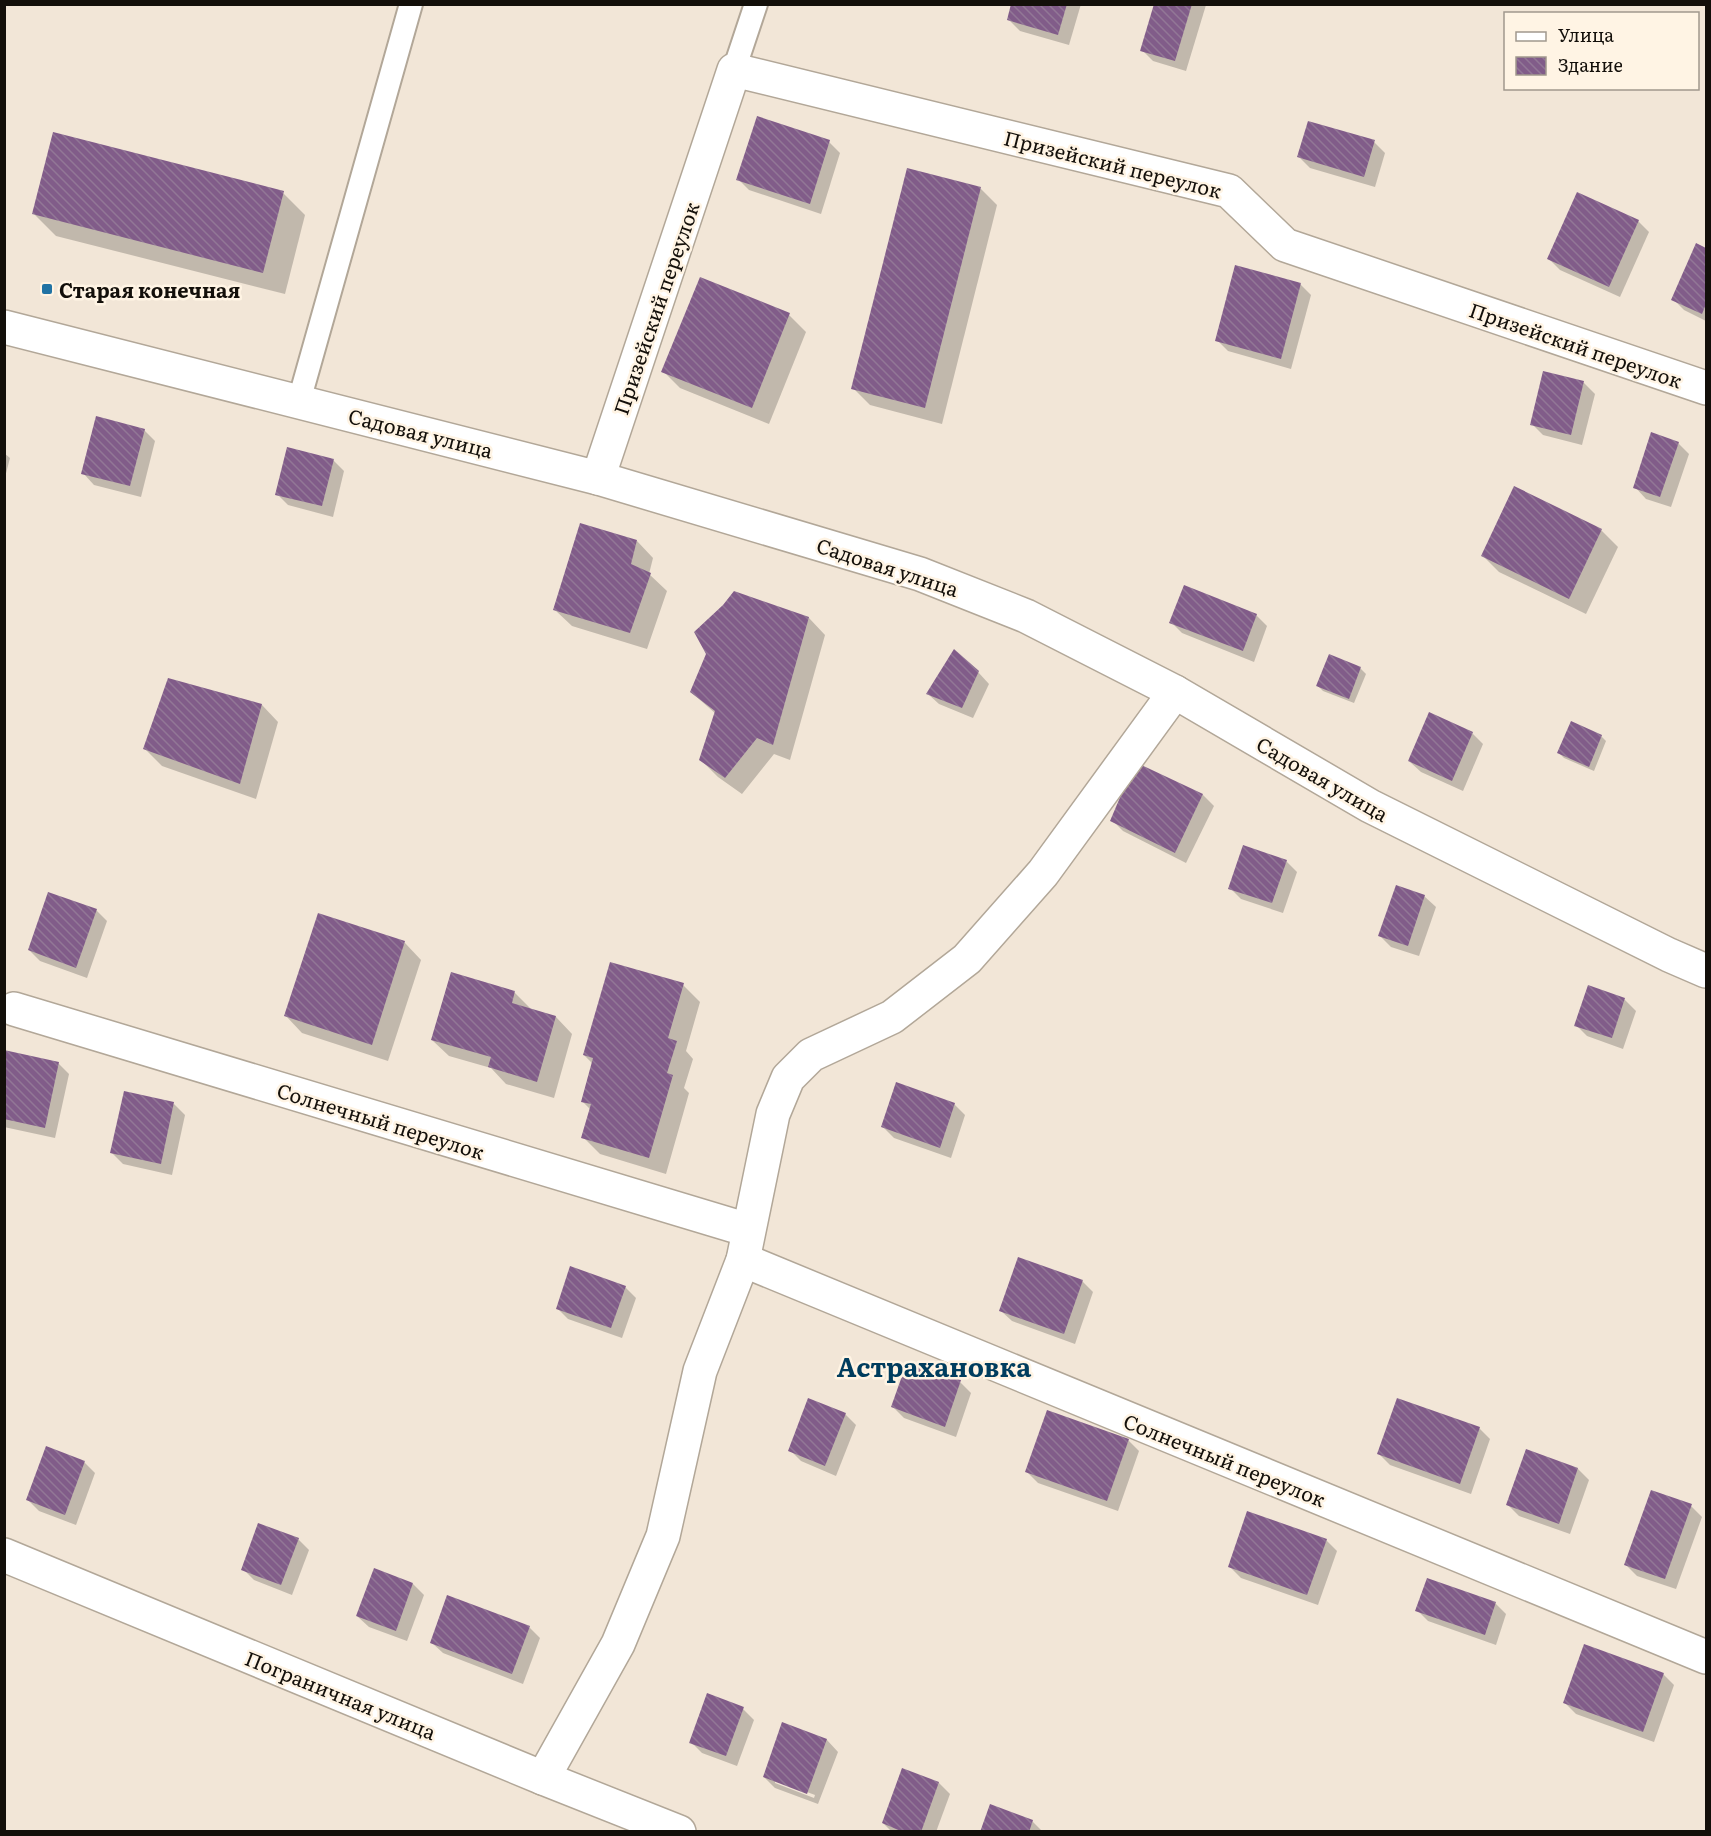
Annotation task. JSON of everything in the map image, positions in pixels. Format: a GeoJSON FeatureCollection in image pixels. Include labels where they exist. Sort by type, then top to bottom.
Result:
{"type":"FeatureCollection","features":[{"type":"Feature","properties":{"kind":"street","name":"Призейский переулок"},"geometry":{"type":"LineString","coordinates":[[598,478],[734,70],[1229,191],[1285,245],[1707,388]]}},
{"type":"Feature","properties":{"kind":"street","name":"Садовая улица"},"geometry":{"type":"LineString","coordinates":[[4,327],[598,478],[920,574],[1026,616],[1175,692],[1370,806],[1669,955],[1707,971]]}},
{"type":"Feature","properties":{"kind":"street"},"geometry":{"type":"LineString","coordinates":[[543,1778],[618,1644],[663,1536],[700,1371],[745,1245],[773,1114],[788,1078],[812,1055],[892,1017],[967,959],[1043,873],[1175,692]]}},
{"type":"Feature","properties":{"kind":"street","name":"Солнечный переулок"},"geometry":{"type":"LineString","coordinates":[[14,1009],[745,1245],[1707,1657]]}},
{"type":"Feature","properties":{"kind":"street","name":"Пограничная улица"},"geometry":{"type":"LineString","coordinates":[[4,1555],[679,1832]]}},
{"type":"Feature","properties":{"kind":"lane"},"geometry":{"type":"LineString","coordinates":[[298,401],[411,4]]}},
{"type":"Feature","properties":{"kind":"lane","name":"Призейский переулок"},"geometry":{"type":"LineString","coordinates":[[734,70],[756,4]]}},
{"type":"Feature","properties":{"kind":"building"},"geometry":{"type":"Polygon","coordinates":[[[1011,4],[1067,4],[1058,35],[1007,20],[1011,4]]]}},
{"type":"Feature","properties":{"kind":"building"},"geometry":{"type":"Polygon","coordinates":[[[1154,4],[1192,4],[1175,61],[1140,51],[1154,4]]]}},
{"type":"Feature","properties":{"kind":"building"},"geometry":{"type":"Polygon","coordinates":[[[757,116],[830,140],[810,204],[736,180],[757,116]]]}},
{"type":"Feature","properties":{"kind":"building"},"geometry":{"type":"Polygon","coordinates":[[[1308,121],[1375,140],[1364,177],[1297,157],[1308,121]]]}},
{"type":"Feature","properties":{"kind":"building"},"geometry":{"type":"Polygon","coordinates":[[[53,132],[284,191],[263,273],[32,214],[53,132]]]}},
{"type":"Feature","properties":{"kind":"building"},"geometry":{"type":"Polygon","coordinates":[[[907,168],[981,187],[925,408],[851,389],[907,168]]]}},
{"type":"Feature","properties":{"kind":"building"},"geometry":{"type":"Polygon","coordinates":[[[1577,192],[1639,220],[1609,287],[1547,259],[1577,192]]]}},
{"type":"Feature","properties":{"kind":"building"},"geometry":{"type":"Polygon","coordinates":[[[1696,243],[1706,248],[1706,304],[1702,314],[1671,300],[1696,243]]]}},
{"type":"Feature","properties":{"kind":"building"},"geometry":{"type":"Polygon","coordinates":[[[1235,265],[1301,283],[1281,359],[1215,341],[1235,265]]]}},
{"type":"Feature","properties":{"kind":"building"},"geometry":{"type":"Polygon","coordinates":[[[700,277],[790,313],[752,408],[661,372],[700,277]]]}},
{"type":"Feature","properties":{"kind":"building"},"geometry":{"type":"Polygon","coordinates":[[[1543,371],[1584,381],[1571,435],[1530,425],[1543,371]]]}},
{"type":"Feature","properties":{"kind":"building"},"geometry":{"type":"Polygon","coordinates":[[[96,416],[145,429],[130,486],[81,474],[96,416]]]}},
{"type":"Feature","properties":{"kind":"building"},"geometry":{"type":"Polygon","coordinates":[[[1651,432],[1679,442],[1660,497],[1633,488],[1651,432]]]}},
{"type":"Feature","properties":{"kind":"building"},"geometry":{"type":"Polygon","coordinates":[[[287,447],[334,459],[322,506],[275,495],[287,447]]]}},
{"type":"Feature","properties":{"kind":"building"},"geometry":{"type":"Polygon","coordinates":[[[1514,486],[1602,529],[1569,599],[1481,556],[1514,486]]]}},
{"type":"Feature","properties":{"kind":"building"},"geometry":{"type":"Polygon","coordinates":[[[580,523],[637,540],[631,564],[651,573],[630,633],[553,610],[580,523]]]}},
{"type":"Feature","properties":{"kind":"building"},"geometry":{"type":"Polygon","coordinates":[[[1184,585],[1257,614],[1243,651],[1169,623],[1184,585]]]}},
{"type":"Feature","properties":{"kind":"building"},"geometry":{"type":"Polygon","coordinates":[[[734,591],[809,617],[773,745],[757,738],[725,778],[699,760],[715,711],[690,692],[706,654],[694,632],[723,605],[734,591]]]}},
{"type":"Feature","properties":{"kind":"building"},"geometry":{"type":"Polygon","coordinates":[[[954,649],[979,671],[962,708],[926,694],[954,649]]]}},
{"type":"Feature","properties":{"kind":"building"},"geometry":{"type":"Polygon","coordinates":[[[1329,654],[1361,667],[1349,699],[1316,686],[1329,654]]]}},
{"type":"Feature","properties":{"kind":"building"},"geometry":{"type":"Polygon","coordinates":[[[168,678],[262,704],[240,784],[143,749],[168,678]]]}},
{"type":"Feature","properties":{"kind":"building"},"geometry":{"type":"Polygon","coordinates":[[[1429,712],[1473,732],[1452,781],[1408,761],[1429,712]]]}},
{"type":"Feature","properties":{"kind":"building"},"geometry":{"type":"Polygon","coordinates":[[[1571,721],[1602,735],[1589,767],[1557,753],[1571,721]]]}},
{"type":"Feature","properties":{"kind":"building"},"geometry":{"type":"Polygon","coordinates":[[[1135,762],[1203,794],[1175,853],[1110,821],[1135,762]]]}},
{"type":"Feature","properties":{"kind":"building"},"geometry":{"type":"Polygon","coordinates":[[[1243,845],[1287,860],[1272,903],[1228,889],[1243,845]]]}},
{"type":"Feature","properties":{"kind":"building"},"geometry":{"type":"Polygon","coordinates":[[[1396,885],[1425,895],[1408,946],[1378,936],[1396,885]]]}},
{"type":"Feature","properties":{"kind":"building"},"geometry":{"type":"Polygon","coordinates":[[[48,892],[97,909],[76,968],[28,950],[48,892]]]}},
{"type":"Feature","properties":{"kind":"building"},"geometry":{"type":"Polygon","coordinates":[[[318,913],[405,941],[372,1045],[284,1016],[318,913]]]}},
{"type":"Feature","properties":{"kind":"building"},"geometry":{"type":"Polygon","coordinates":[[[610,962],[684,983],[668,1038],[677,1041],[667,1073],[673,1075],[649,1158],[581,1138],[591,1104],[581,1102],[593,1058],[583,1055],[610,962]]]}},
{"type":"Feature","properties":{"kind":"building"},"geometry":{"type":"Polygon","coordinates":[[[451,972],[515,991],[512,1003],[556,1016],[537,1082],[488,1067],[491,1057],[431,1040],[451,972]]]}},
{"type":"Feature","properties":{"kind":"building"},"geometry":{"type":"Polygon","coordinates":[[[1588,985],[1625,998],[1612,1038],[1574,1026],[1588,985]]]}},
{"type":"Feature","properties":{"kind":"building"},"geometry":{"type":"Polygon","coordinates":[[[4,1050],[59,1062],[45,1128],[4,1119],[4,1050]]]}},
{"type":"Feature","properties":{"kind":"building"},"geometry":{"type":"Polygon","coordinates":[[[896,1082],[955,1103],[940,1148],[881,1127],[896,1082]]]}},
{"type":"Feature","properties":{"kind":"building"},"geometry":{"type":"Polygon","coordinates":[[[124,1091],[174,1102],[161,1164],[110,1153],[124,1091]]]}},
{"type":"Feature","properties":{"kind":"building"},"geometry":{"type":"Polygon","coordinates":[[[1018,1257],[1083,1280],[1064,1334],[999,1311],[1018,1257]]]}},
{"type":"Feature","properties":{"kind":"building"},"geometry":{"type":"Polygon","coordinates":[[[570,1266],[626,1286],[611,1328],[556,1309],[570,1266]]]}},
{"type":"Feature","properties":{"kind":"building"},"geometry":{"type":"Polygon","coordinates":[[[907,1362],[961,1380],[945,1427],[891,1407],[907,1362]]]}},
{"type":"Feature","properties":{"kind":"building"},"geometry":{"type":"Polygon","coordinates":[[[808,1398],[846,1413],[825,1466],[788,1451],[808,1398]]]}},
{"type":"Feature","properties":{"kind":"building"},"geometry":{"type":"Polygon","coordinates":[[[1397,1398],[1480,1427],[1460,1484],[1377,1454],[1397,1398]]]}},
{"type":"Feature","properties":{"kind":"building"},"geometry":{"type":"Polygon","coordinates":[[[1047,1410],[1129,1439],[1107,1501],[1025,1472],[1047,1410]]]}},
{"type":"Feature","properties":{"kind":"building"},"geometry":{"type":"Polygon","coordinates":[[[46,1446],[85,1461],[65,1515],[26,1500],[46,1446]]]}},
{"type":"Feature","properties":{"kind":"building"},"geometry":{"type":"Polygon","coordinates":[[[1526,1449],[1578,1468],[1559,1524],[1506,1505],[1526,1449]]]}},
{"type":"Feature","properties":{"kind":"building"},"geometry":{"type":"Polygon","coordinates":[[[1651,1490],[1692,1504],[1665,1579],[1624,1565],[1651,1490]]]}},
{"type":"Feature","properties":{"kind":"building"},"geometry":{"type":"Polygon","coordinates":[[[1247,1511],[1327,1539],[1307,1595],[1228,1567],[1247,1511]]]}},
{"type":"Feature","properties":{"kind":"building"},"geometry":{"type":"Polygon","coordinates":[[[258,1523],[299,1538],[281,1585],[241,1570],[258,1523]]]}},
{"type":"Feature","properties":{"kind":"building"},"geometry":{"type":"Polygon","coordinates":[[[374,1568],[413,1583],[396,1631],[356,1616],[374,1568]]]}},
{"type":"Feature","properties":{"kind":"building"},"geometry":{"type":"Polygon","coordinates":[[[1427,1578],[1496,1602],[1485,1635],[1415,1611],[1427,1578]]]}},
{"type":"Feature","properties":{"kind":"building"},"geometry":{"type":"Polygon","coordinates":[[[447,1595],[530,1626],[512,1674],[430,1643],[447,1595]]]}},
{"type":"Feature","properties":{"kind":"building"},"geometry":{"type":"Polygon","coordinates":[[[1584,1644],[1664,1673],[1643,1732],[1563,1703],[1584,1644]]]}},
{"type":"Feature","properties":{"kind":"building"},"geometry":{"type":"Polygon","coordinates":[[[707,1693],[744,1707],[726,1756],[689,1743],[707,1693]]]}},
{"type":"Feature","properties":{"kind":"building"},"geometry":{"type":"Polygon","coordinates":[[[782,1722],[827,1739],[807,1794],[763,1777],[782,1722]]]}},
{"type":"Feature","properties":{"kind":"building"},"geometry":{"type":"Polygon","coordinates":[[[902,1768],[939,1782],[921,1832],[903,1832],[882,1823],[902,1768]]]}},
{"type":"Feature","properties":{"kind":"building"},"geometry":{"type":"Polygon","coordinates":[[[990,1804],[1033,1820],[1029,1832],[980,1832],[990,1804]]]}},
{"type":"Feature","properties":{"kind":"place","name":"Старая конечная"},"geometry":{"type":"Point","coordinates":[47,289]}},
{"type":"Feature","properties":{"kind":"district","name":"Астрахановка"},"geometry":{"type":"Point","coordinates":[934,1365]}}]}
